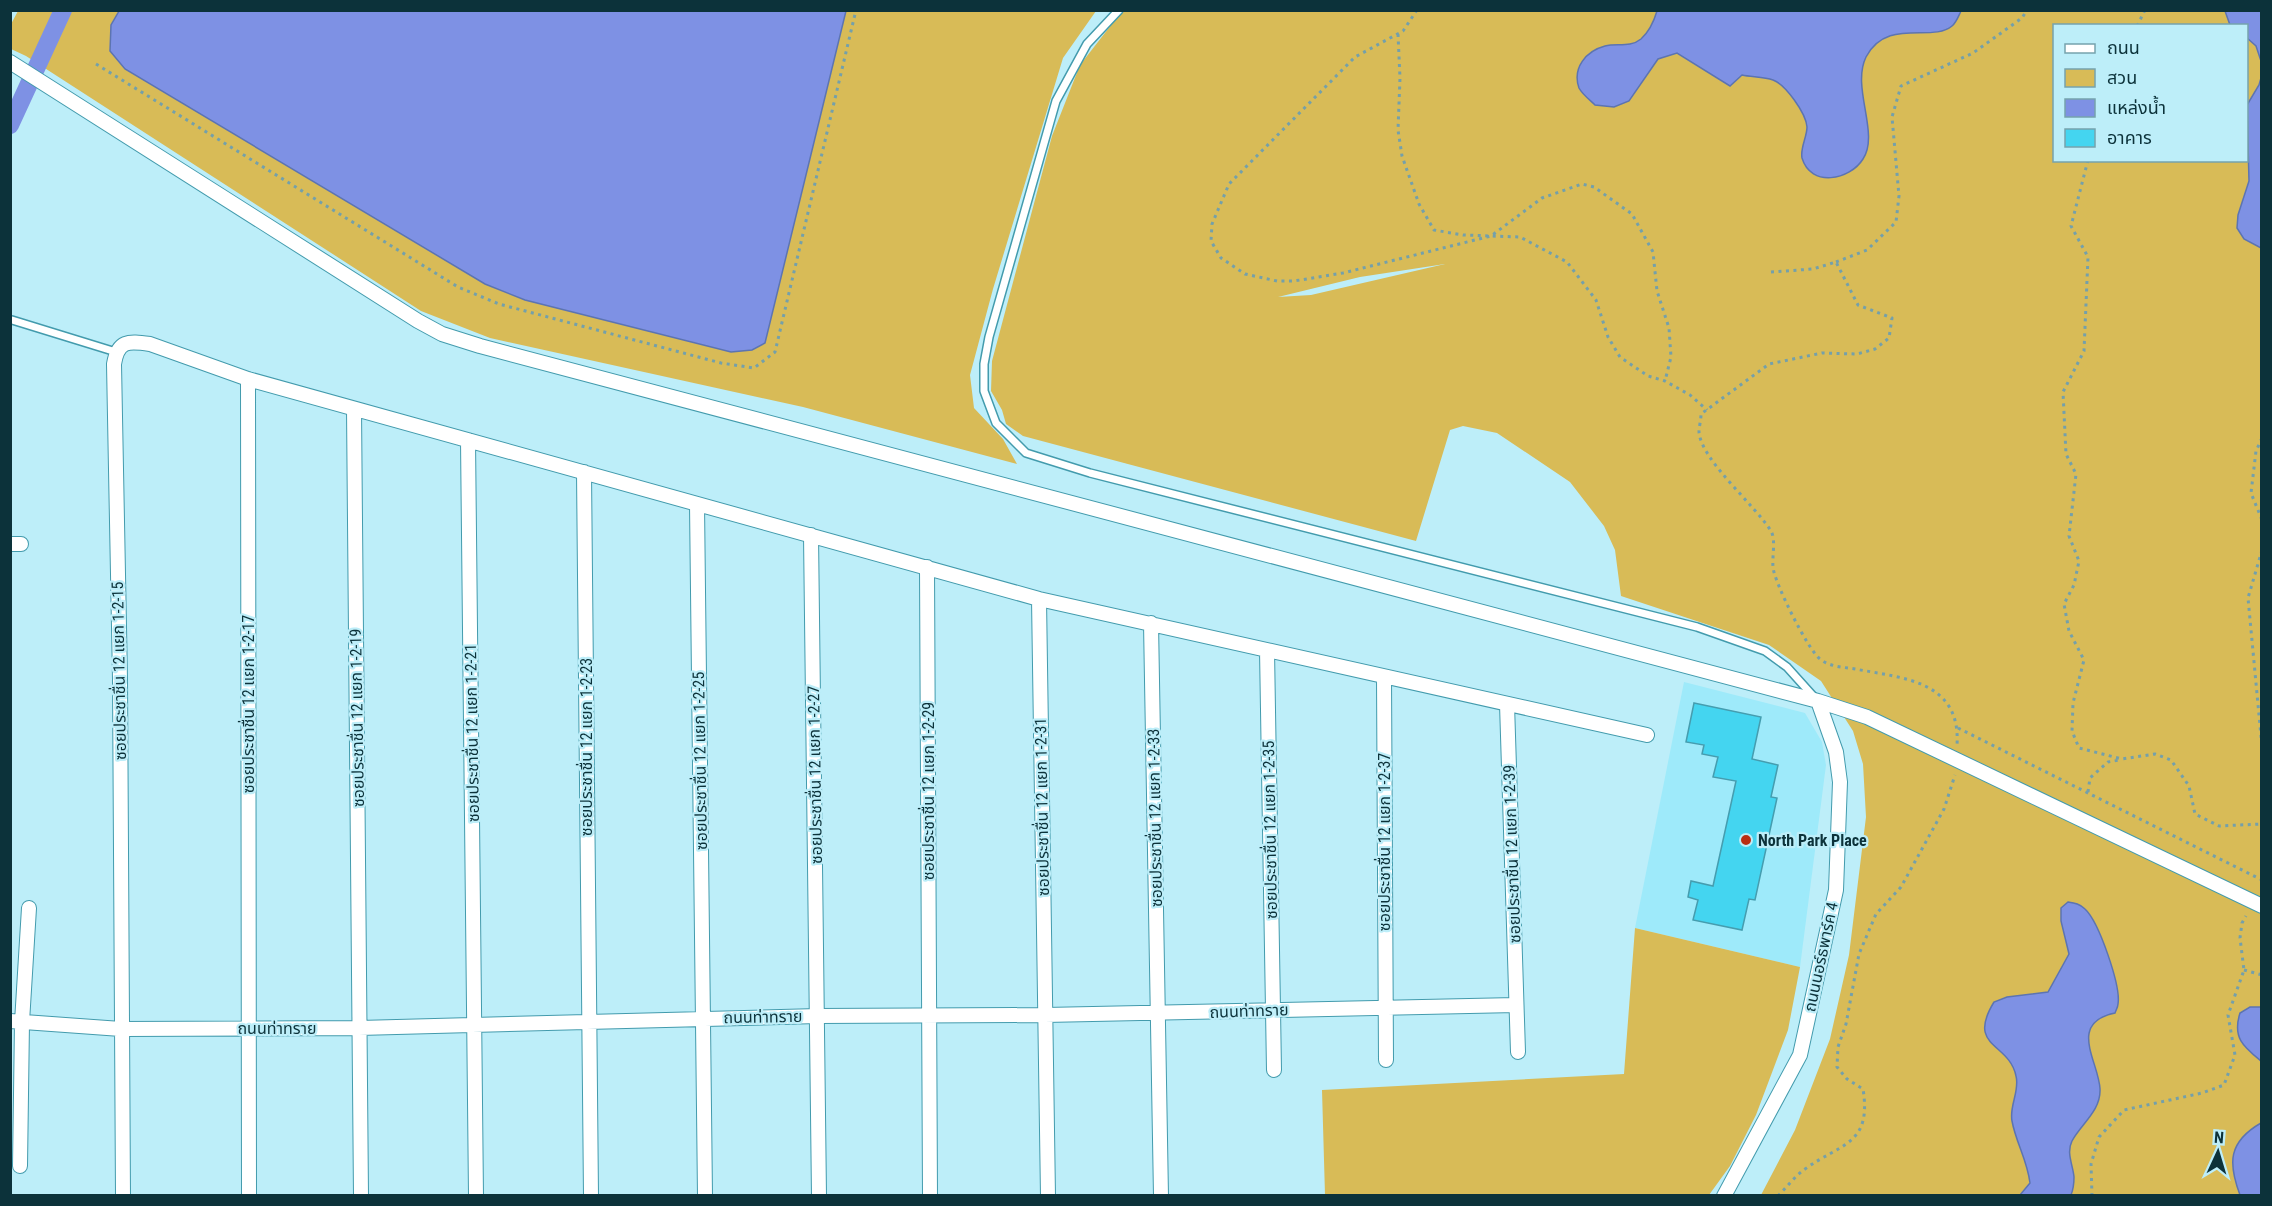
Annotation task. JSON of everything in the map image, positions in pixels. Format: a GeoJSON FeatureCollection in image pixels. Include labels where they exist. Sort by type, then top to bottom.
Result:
{"type":"FeatureCollection","features":[{"type":"Feature","properties":{"kind":"street"},"geometry":{"type":"LineString","coordinates":[[15,65],[442,334],[492,350],[1818,701],[1867,717],[2257,903]]}},
{"type":"Feature","properties":{"kind":"street"},"geometry":{"type":"LineString","coordinates":[[116,352],[124,343],[134,341],[150,344],[248,379],[1039,599],[1647,735]]}},
{"type":"Feature","properties":{"kind":"street","name":"ซอยประชาชื่น 12 แยก 1-2-15"},"geometry":{"type":"LineString","coordinates":[[116,352],[114,364],[120,679],[123,1196]]}},
{"type":"Feature","properties":{"kind":"street","name":"ซอยประชาชื่น 12 แยก 1-2-17"},"geometry":{"type":"LineString","coordinates":[[248,379],[249,1196]]}},
{"type":"Feature","properties":{"kind":"street","name":"ซอยประชาชื่น 12 แยก 1-2-19"},"geometry":{"type":"LineString","coordinates":[[354,409],[361,1196]]}},
{"type":"Feature","properties":{"kind":"street","name":"ซอยประชาชื่น 12 แยก 1-2-21"},"geometry":{"type":"LineString","coordinates":[[468,440],[477,1196]]}},
{"type":"Feature","properties":{"kind":"street","name":"ซอยประชาชื่น 12 แยก 1-2-23"},"geometry":{"type":"LineString","coordinates":[[584,472],[591,1196]]}},
{"type":"Feature","properties":{"kind":"street","name":"ซอยประชาชื่น 12 แยก 1-2-25"},"geometry":{"type":"LineString","coordinates":[[697,504],[705,1196]]}},
{"type":"Feature","properties":{"kind":"street","name":"ซอยประชาชื่น 12 แยก 1-2-27"},"geometry":{"type":"LineString","coordinates":[[812,535],[819,1196]]}},
{"type":"Feature","properties":{"kind":"street","name":"ซอยประชาชื่น 12 แยก 1-2-29"},"geometry":{"type":"LineString","coordinates":[[927,567],[930,1196]]}},
{"type":"Feature","properties":{"kind":"street","name":"ซอยประชาชื่น 12 แยก 1-2-31"},"geometry":{"type":"LineString","coordinates":[[1039,599],[1048,1196]]}},
{"type":"Feature","properties":{"kind":"street","name":"ซอยประชาชื่น 12 แยก 1-2-33"},"geometry":{"type":"LineString","coordinates":[[1150,623],[1161,1196]]}},
{"type":"Feature","properties":{"kind":"street","name":"ซอยประชาชื่น 12 แยก 1-2-35"},"geometry":{"type":"LineString","coordinates":[[1267,650],[1274,1070]]}},
{"type":"Feature","properties":{"kind":"street","name":"ซอยประชาชื่น 12 แยก 1-2-37"},"geometry":{"type":"LineString","coordinates":[[1384,677],[1386,1060]]}},
{"type":"Feature","properties":{"kind":"street","name":"ถนนนอร์ธพาร์ค 4"},"geometry":{"type":"LineString","coordinates":[[1724,1196],[1800,1055],[1836,890],[1840,782],[1836,752],[1818,701]]}},
{"type":"Feature","properties":{"kind":"street","name":"ซอยประชาชื่น 12 แยก 1-2-39"},"geometry":{"type":"LineString","coordinates":[[1507,704],[1518,1052]]}},
{"type":"Feature","properties":{"kind":"street"},"geometry":{"type":"LineString","coordinates":[[20,1166],[16,1022],[29,908]]}},
{"type":"Feature","properties":{"kind":"street","name":"ถนนท่าทราย"},"geometry":{"type":"LineString","coordinates":[[16,1022],[121,1029],[359,1028],[703,1018],[1046,1015],[1516,1005]]}},
{"type":"Feature","properties":{"kind":"lane"},"geometry":{"type":"LineString","coordinates":[[1119,10],[1087,45],[1056,101],[989,338],[984,364],[984,391],[996,423],[1026,453],[1090,473],[1697,627],[1766,651],[1787,667],[1818,701]]}},
{"type":"Feature","properties":{"kind":"lane"},"geometry":{"type":"LineString","coordinates":[[12,320],[116,352]]}},
{"type":"Feature","properties":{"kind":"path"},"geometry":{"type":"LineString","coordinates":[[96,64],[458,287],[499,304],[721,363],[754,368],[775,352],[856,10]]}},
{"type":"Feature","properties":{"kind":"path"},"geometry":{"type":"LineString","coordinates":[[1418,10],[1403,31],[1355,57],[1229,184],[1212,224],[1211,241],[1221,258],[1245,274],[1277,281],[1294,281],[1343,273],[1491,236],[1542,198],[1582,184],[1594,187],[1632,214],[1653,252],[1657,291],[1669,328],[1671,357],[1665,381]]}},
{"type":"Feature","properties":{"kind":"path"},"geometry":{"type":"LineString","coordinates":[[1771,272],[1813,269],[1867,250],[1896,222],[1899,196],[1892,117],[1901,86],[1973,52],[2022,18],[2027,10]]}},
{"type":"Feature","properties":{"kind":"path"},"geometry":{"type":"LineString","coordinates":[[2138,24],[2145,10]]}},
{"type":"Feature","properties":{"kind":"path"},"geometry":{"type":"LineString","coordinates":[[1398,34],[1400,78],[1398,130],[1402,156],[1419,204],[1434,230],[1463,235],[1520,237],[1567,262],[1596,300],[1608,337],[1620,357],[1648,376],[1665,381],[1690,395],[1707,410]]}},
{"type":"Feature","properties":{"kind":"path"},"geometry":{"type":"LineString","coordinates":[[2087,162],[2071,226],[2088,257],[2084,351],[2063,392],[2067,454],[2076,474],[2069,536],[2079,561],[2074,585],[2064,604],[2069,631],[2085,660],[2073,703],[2072,731],[2079,748],[2122,759]]}},
{"type":"Feature","properties":{"kind":"path"},"geometry":{"type":"LineString","coordinates":[[1778,1196],[1804,1170],[1855,1138],[1863,1120],[1865,1101],[1863,1089],[1847,1079],[1837,1067],[1839,1047],[1846,1024],[1859,954],[1876,914],[1900,887],[1944,809],[1957,760],[1958,728],[1947,699],[1923,684],[1835,666],[1819,659],[1803,638],[1773,569],[1773,534],[1707,453],[1699,434],[1701,414],[1769,364],[1822,354],[1857,354],[1875,349],[1889,338],[1892,318],[1858,305],[1836,262]]}},
{"type":"Feature","properties":{"kind":"path"},"geometry":{"type":"LineString","coordinates":[[2262,438],[2256,451],[2252,493],[2262,520]]}},
{"type":"Feature","properties":{"kind":"path"},"geometry":{"type":"LineString","coordinates":[[2262,550],[2248,598],[2262,747]]}},
{"type":"Feature","properties":{"kind":"path"},"geometry":{"type":"LineString","coordinates":[[1958,728],[2262,880]]}},
{"type":"Feature","properties":{"kind":"path"},"geometry":{"type":"LineString","coordinates":[[2088,793],[2090,778],[2108,762],[2155,754],[2171,760],[2189,786],[2195,814],[2219,826],[2262,824]]}},
{"type":"Feature","properties":{"kind":"path"},"geometry":{"type":"LineString","coordinates":[[2092,1196],[2091,1164],[2099,1137],[2124,1110],[2202,1093],[2224,1085],[2235,1055],[2228,1015],[2244,970],[2240,938],[2242,923],[2257,903]]}},
{"type":"Feature","properties":{"kind":"path"},"geometry":{"type":"LineString","coordinates":[[2244,970],[2262,975]]}},
{"type":"Feature","properties":{"kind":"shaded area"},"geometry":{"type":"Polygon","coordinates":[[[1684,682],[1805,713],[1822,742],[1826,765],[1800,967],[1635,928],[1684,682]]]}},
{"type":"Feature","properties":{"kind":"green space"},"geometry":{"type":"Polygon","coordinates":[[[18,11],[119,11],[111,25],[485,284],[525,300],[731,352],[765,343],[846,11],[1096,11],[1063,58],[993,289],[970,375],[974,408],[1003,439],[1017,464],[803,407],[490,338],[421,311],[26,56],[11,49],[10,26],[18,11]]]}},
{"type":"Feature","properties":{"kind":"green space"},"geometry":{"type":"Polygon","coordinates":[[[1122,11],[2261,11],[2261,1195],[1761,1195],[1795,1130],[1830,1039],[1849,955],[1866,817],[1863,764],[1853,731],[1821,681],[1769,645],[1621,596],[1615,550],[1604,526],[1570,482],[1497,433],[1463,426],[1450,430],[1416,541],[1023,436],[1006,424],[1002,410],[991,391],[992,361],[1052,136],[1080,65],[1122,11]],[[1445,264],[1360,277],[1278,297],[1311,295],[1445,264]]]}},
{"type":"Feature","properties":{"kind":"green space"},"geometry":{"type":"Polygon","coordinates":[[[1635,928],[1800,967],[1788,1030],[1756,1115],[1730,1166],[1709,1195],[1325,1195],[1322,1090],[1624,1074],[1635,928]]]}},
{"type":"Feature","properties":{"kind":"water"},"geometry":{"type":"Polygon","coordinates":[[[1657,10],[1961,11],[1953,25],[1943,31],[1897,34],[1875,45],[1866,57],[1862,69],[1863,96],[1869,136],[1867,148],[1863,159],[1857,166],[1849,172],[1831,178],[1814,174],[1807,168],[1802,158],[1807,131],[1806,121],[1789,93],[1773,80],[1742,75],[1730,86],[1677,53],[1658,59],[1629,101],[1614,107],[1595,105],[1582,93],[1577,74],[1582,61],[1598,48],[1637,42],[1647,33],[1657,10]]]}},
{"type":"Feature","properties":{"kind":"water"},"geometry":{"type":"Polygon","coordinates":[[[119,11],[846,11],[765,343],[752,350],[731,352],[525,300],[485,284],[125,69],[110,51],[111,25],[119,11]]]}},
{"type":"Feature","properties":{"kind":"water"},"geometry":{"type":"Polygon","coordinates":[[[2225,11],[2261,11],[2261,61],[2256,46],[2248,39],[2248,24],[2230,24],[2225,11]]]}},
{"type":"Feature","properties":{"kind":"water"},"geometry":{"type":"Polygon","coordinates":[[[2261,78],[2261,248],[2244,239],[2237,228],[2238,215],[2249,181],[2248,103],[2261,78]]]}},
{"type":"Feature","properties":{"kind":"water"},"geometry":{"type":"Polygon","coordinates":[[[2068,902],[2083,907],[2091,916],[2113,969],[2118,1005],[2115,1013],[2101,1018],[2092,1025],[2089,1034],[2089,1045],[2100,1089],[2094,1111],[2070,1146],[2074,1177],[2071,1195],[2020,1195],[2030,1183],[2011,1115],[2017,1087],[2016,1076],[2012,1065],[1987,1037],[1985,1028],[1994,1002],[2007,997],[2048,992],[2069,954],[2061,921],[2061,908],[2068,902]]]}},
{"type":"Feature","properties":{"kind":"water"},"geometry":{"type":"Polygon","coordinates":[[[2250,1007],[2261,1007],[2261,1061],[2249,1051],[2239,1035],[2240,1013],[2250,1007]]]}},
{"type":"Feature","properties":{"kind":"water"},"geometry":{"type":"Polygon","coordinates":[[[2261,1123],[2261,1195],[2240,1195],[2234,1173],[2234,1154],[2242,1138],[2261,1123]]]}},
{"type":"Feature","properties":{"kind":"building","name":"North Park Place"},"geometry":{"type":"Polygon","coordinates":[[[1694,703],[1761,717],[1752,759],[1778,765],[1771,797],[1777,798],[1755,900],[1749,899],[1742,930],[1693,920],[1698,900],[1688,897],[1691,881],[1713,886],[1736,781],[1713,777],[1718,757],[1702,754],[1704,745],[1686,742],[1694,703]]]}},
{"type":"Feature","properties":{"kind":"waterway"},"geometry":{"type":"LineString","coordinates":[[10,125],[63,10]]}},
{"type":"Feature","properties":{"kind":"place","name":"North Park Place"},"geometry":{"type":"Point","coordinates":[1746,840]}}]}
